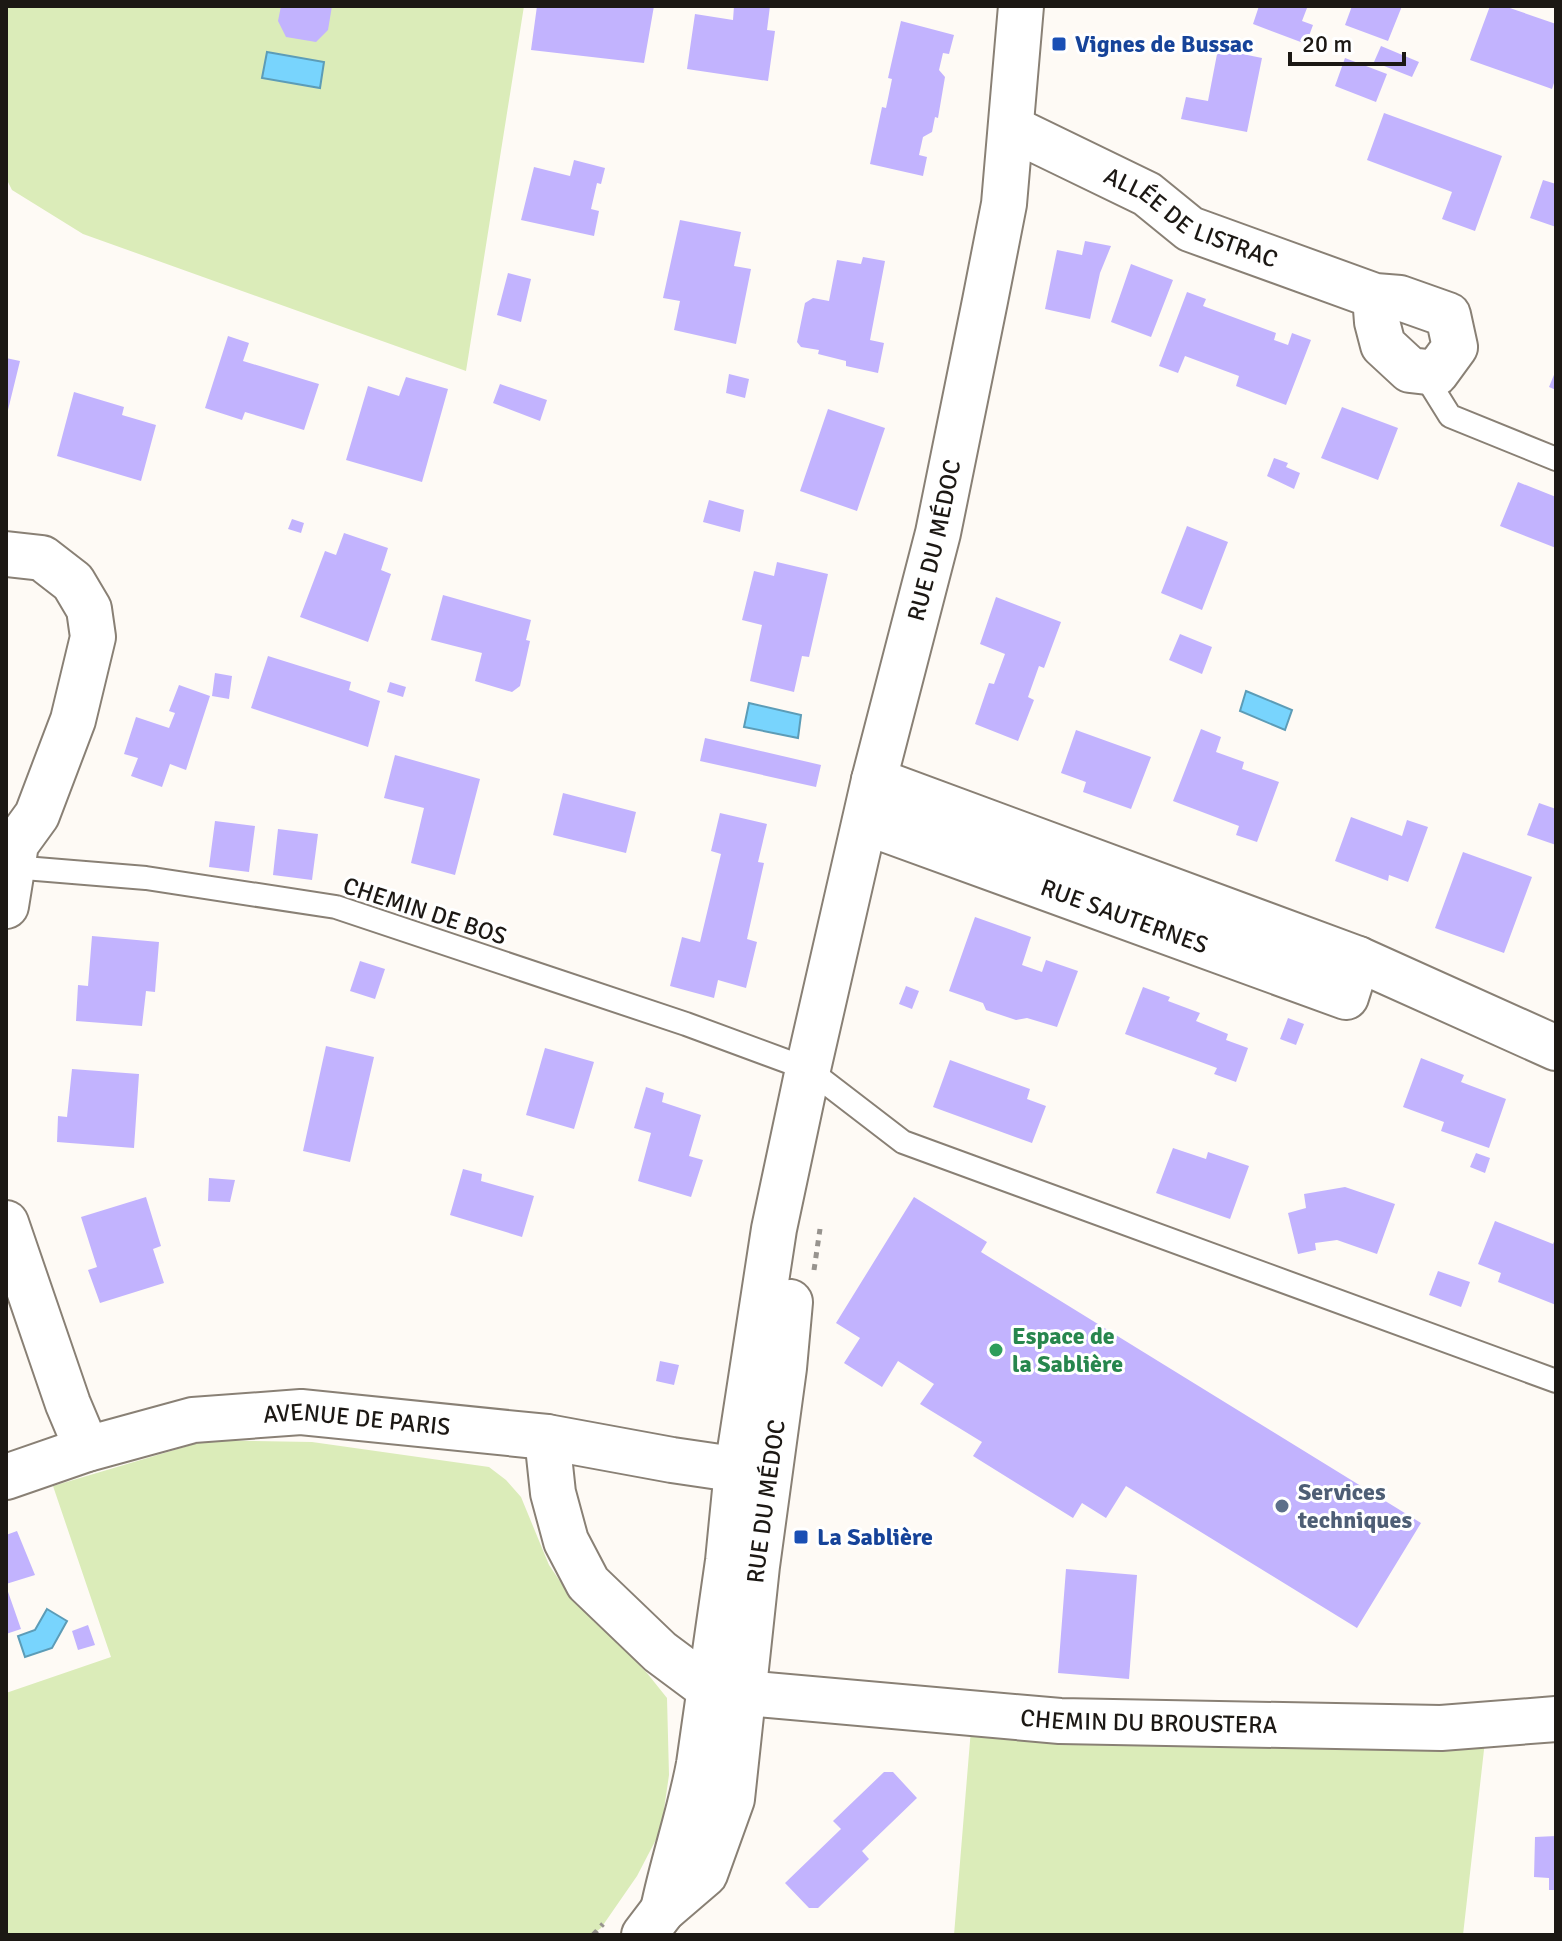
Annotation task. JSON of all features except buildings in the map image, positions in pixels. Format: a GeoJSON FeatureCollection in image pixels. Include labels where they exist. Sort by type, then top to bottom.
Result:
{"type":"FeatureCollection","features":[{"type":"Feature","properties":{"kind":"street","name":"RUE DU MÉDOC"},"geometry":{"type":"LineString","coordinates":[[661,1927],[705,1874],[732,1799],[728,1691],[740,1470],[774,1229],[874,780],[938,533],[1001,222],[1021,6]]}},
{"type":"Feature","properties":{"kind":"street","name":"ALLÉE DE LISTRAC"},"geometry":{"type":"LineString","coordinates":[[1011,128],[1147,194],[1190,229],[1375,296],[1400,298],[1448,315],[1455,347],[1436,373],[1422,371]]}},
{"type":"Feature","properties":{"kind":"street"},"geometry":{"type":"LineString","coordinates":[[1375,296],[1383,345],[1410,370],[1422,371]]}},
{"type":"Feature","properties":{"kind":"street"},"geometry":{"type":"LineString","coordinates":[[6,554],[42,558],[73,582],[89,609],[93,637],[73,720],[37,815],[10,860]]}},
{"type":"Feature","properties":{"kind":"street","name":"RUE SAUTERNES"},"geometry":{"type":"LineString","coordinates":[[874,780],[1358,959],[1556,1048]]}},
{"type":"Feature","properties":{"kind":"street","name":"RUE SAUTERNES"},"geometry":{"type":"LineString","coordinates":[[865,822],[1346,997],[1358,959]]}},
{"type":"Feature","properties":{"kind":"street"},"geometry":{"type":"LineString","coordinates":[[6,1223],[68,1404],[87,1449]]}},
{"type":"Feature","properties":{"kind":"street","name":"AVENUE DE PARIS"},"geometry":{"type":"LineString","coordinates":[[6,1477],[87,1449],[193,1420],[301,1412],[547,1437],[740,1470]]}},
{"type":"Feature","properties":{"kind":"street"},"geometry":{"type":"LineString","coordinates":[[547,1437],[553,1493],[566,1541],[588,1583],[660,1652],[728,1691]]}},
{"type":"Feature","properties":{"kind":"street","name":"CHEMIN DU BROUSTERA"},"geometry":{"type":"LineString","coordinates":[[728,1691],[1060,1721],[1441,1728],[1556,1719]]}},
{"type":"Feature","properties":{"kind":"lane"},"geometry":{"type":"LineString","coordinates":[[1422,371],[1450,416],[1556,459]]}},
{"type":"Feature","properties":{"kind":"lane","name":"CHEMIN DE BOS"},"geometry":{"type":"LineString","coordinates":[[10,860],[336,907],[686,1024],[808,1069],[903,1142],[1556,1381]]}},
{"type":"Feature","properties":{"kind":"green space"},"geometry":{"type":"Polygon","coordinates":[[[6,6],[524,6],[466,371],[83,234],[12,190],[6,178],[6,6]]]}},
{"type":"Feature","properties":{"kind":"green space"},"geometry":{"type":"Polygon","coordinates":[[[208,1440],[312,1442],[489,1467],[521,1497],[549,1565],[566,1590],[647,1673],[667,1698],[669,1775],[661,1830],[637,1876],[601,1928],[592,1935],[6,1935],[6,1693],[111,1657],[53,1486],[208,1440]]]}},
{"type":"Feature","properties":{"kind":"green space"},"geometry":{"type":"Polygon","coordinates":[[[971,1729],[1485,1741],[1463,1935],[954,1935],[971,1729]]]}},
{"type":"Feature","properties":{"kind":"water"},"geometry":{"type":"Polygon","coordinates":[[[267,52],[324,62],[320,88],[262,78],[267,52]]]}},
{"type":"Feature","properties":{"kind":"water"},"geometry":{"type":"Polygon","coordinates":[[[1246,691],[1292,710],[1285,730],[1240,711],[1246,691]]]}},
{"type":"Feature","properties":{"kind":"water"},"geometry":{"type":"Polygon","coordinates":[[[749,703],[801,715],[798,738],[744,727],[749,703]]]}},
{"type":"Feature","properties":{"kind":"water"},"geometry":{"type":"Polygon","coordinates":[[[47,1609],[67,1621],[52,1648],[25,1657],[18,1636],[35,1630],[47,1609]]]}},
{"type":"Feature","properties":{"kind":"place","name":"Vignes de Bussac"},"geometry":{"type":"Point","coordinates":[1059,44]}},
{"type":"Feature","properties":{"kind":"place","name":"Espace de la Sablière"},"geometry":{"type":"Point","coordinates":[996,1350]}},
{"type":"Feature","properties":{"kind":"place","name":"Services techniques"},"geometry":{"type":"Point","coordinates":[1282,1506]}},
{"type":"Feature","properties":{"kind":"place","name":"La Sablière"},"geometry":{"type":"Point","coordinates":[801,1537]}}]}
